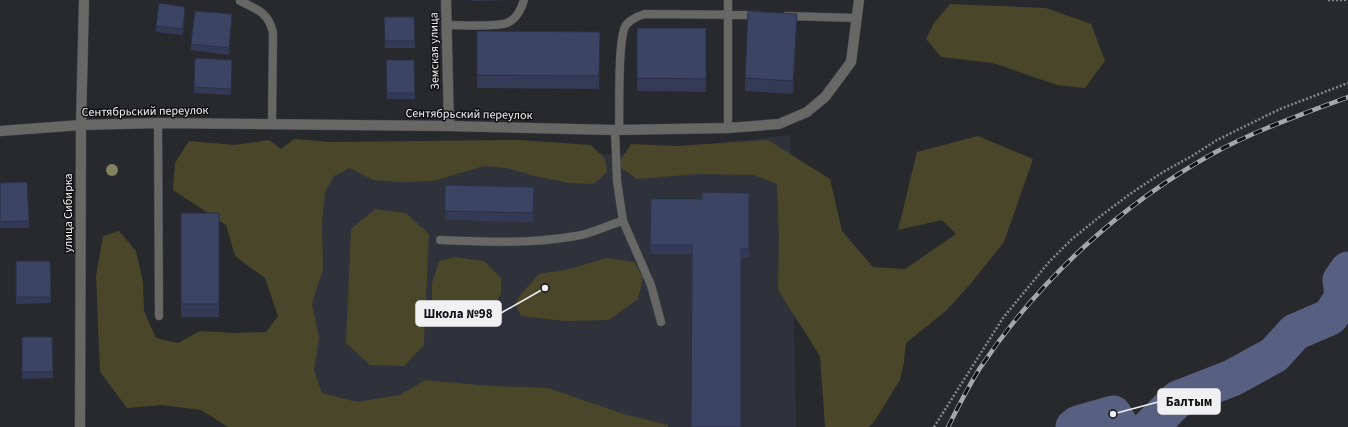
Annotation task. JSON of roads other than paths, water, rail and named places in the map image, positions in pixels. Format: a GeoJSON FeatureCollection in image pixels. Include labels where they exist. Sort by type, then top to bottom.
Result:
{"type":"FeatureCollection","features":[{"type":"Feature","properties":{"kind":"street","name":"улица Сибирка"},"geometry":{"type":"LineString","coordinates":[[80,427],[81,125],[84,0]]}},
{"type":"Feature","properties":{"kind":"street","name":"Земская улица"},"geometry":{"type":"LineString","coordinates":[[446,0],[449,126]]}},
{"type":"Feature","properties":{"kind":"street","name":"Сентябрьский переулок"},"geometry":{"type":"LineString","coordinates":[[0,131],[81,125],[158,123],[449,126],[617,130],[728,128],[779,124],[806,112],[825,97],[851,62],[859,0]]}},
{"type":"Feature","properties":{"kind":"lane"},"geometry":{"type":"LineString","coordinates":[[447,25],[497,24],[508,22],[516,16],[524,0]]}},
{"type":"Feature","properties":{"kind":"lane"},"geometry":{"type":"LineString","coordinates":[[728,0],[728,128]]}},
{"type":"Feature","properties":{"kind":"lane"},"geometry":{"type":"LineString","coordinates":[[240,1],[259,9],[271,23],[273,33],[272,124]]}},
{"type":"Feature","properties":{"kind":"lane"},"geometry":{"type":"LineString","coordinates":[[661,322],[651,286],[623,221],[617,181],[617,130],[622,36],[626,25],[635,18],[645,14],[764,15]]}},
{"type":"Feature","properties":{"kind":"lane"},"geometry":{"type":"LineString","coordinates":[[780,16],[857,18]]}},
{"type":"Feature","properties":{"kind":"lane"},"geometry":{"type":"LineString","coordinates":[[158,123],[159,316]]}},
{"type":"Feature","properties":{"kind":"lane"},"geometry":{"type":"LineString","coordinates":[[440,240],[537,242],[578,236],[623,221]]}},
{"type":"Feature","properties":{"kind":"waterway"},"geometry":{"type":"LineString","coordinates":[[1150,427],[1178,399],[1232,378],[1274,355],[1295,332],[1330,317],[1343,297],[1341,280],[1348,270]]}},
{"type":"Feature","properties":{"kind":"waterway"},"geometry":{"type":"LineString","coordinates":[[1074,427],[1078,424],[1113,414],[1121,427]]}},
{"type":"Feature","properties":{"kind":"railway"},"geometry":{"type":"LineString","coordinates":[[948,427],[980,368],[1003,336],[1055,275],[1114,221],[1146,196],[1214,153],[1263,130],[1348,97]]}},
{"type":"Feature","properties":{"kind":"place","name":"Школа №98"},"geometry":{"type":"Point","coordinates":[545,288]}},
{"type":"Feature","properties":{"kind":"place","name":"Балтым"},"geometry":{"type":"Point","coordinates":[1113,414]}}]}
